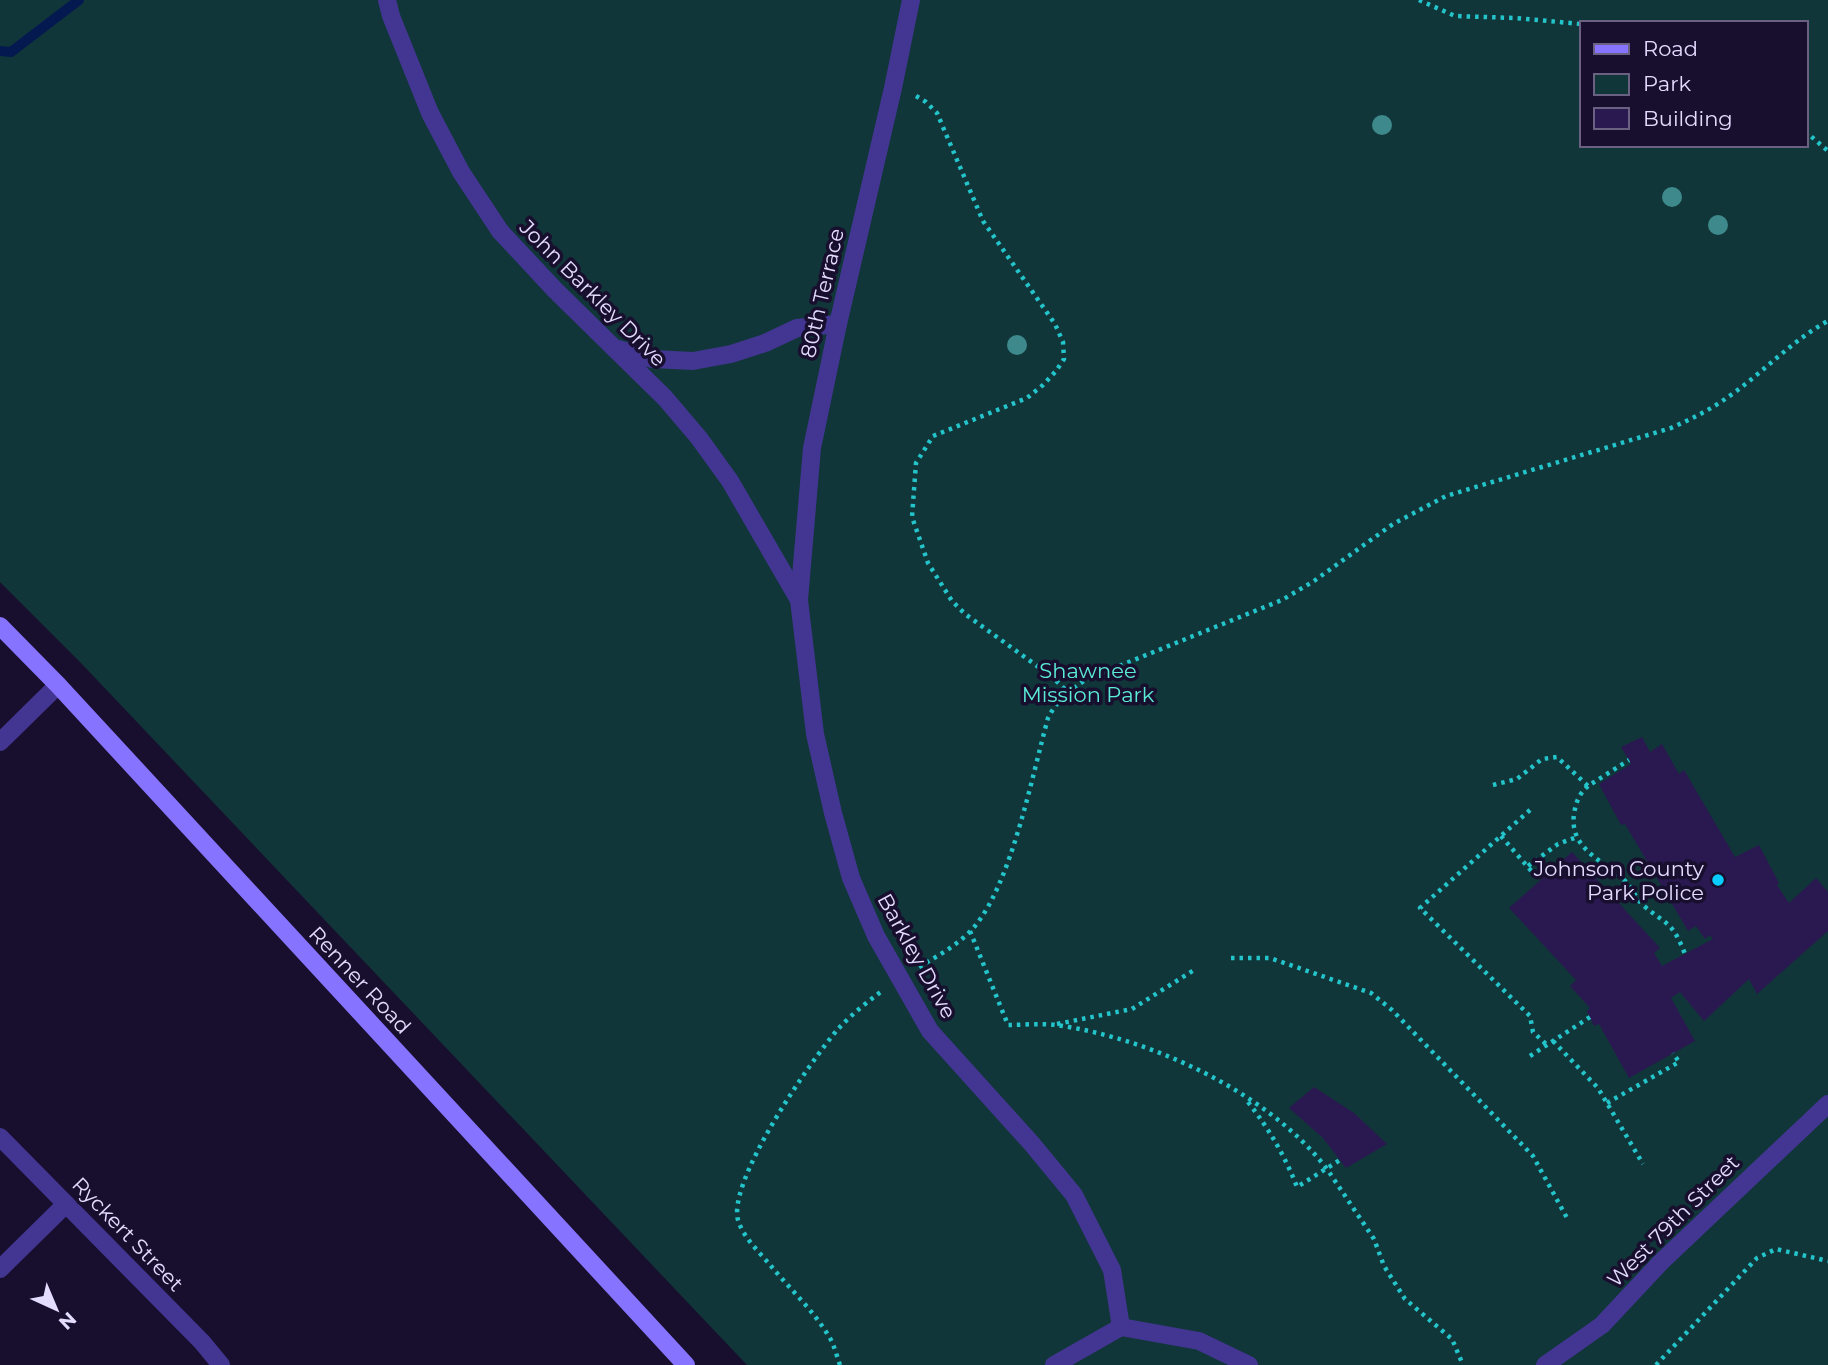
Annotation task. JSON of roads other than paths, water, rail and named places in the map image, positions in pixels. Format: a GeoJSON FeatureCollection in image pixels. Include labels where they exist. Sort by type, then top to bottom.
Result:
{"type":"FeatureCollection","features":[{"type":"Feature","properties":{"kind":"main road","name":"Renner Road"},"geometry":{"type":"LineString","coordinates":[[0,626],[58,685],[686,1365]]}},
{"type":"Feature","properties":{"kind":"street","name":"John Barkley Drive"},"geometry":{"type":"LineString","coordinates":[[387,0],[430,113],[461,172],[500,231],[665,398],[699,438],[730,481],[799,600]]}},
{"type":"Feature","properties":{"kind":"street","name":"80th Terrace"},"geometry":{"type":"LineString","coordinates":[[799,600],[812,448],[911,0]]}},
{"type":"Feature","properties":{"kind":"street"},"geometry":{"type":"LineString","coordinates":[[614,348],[653,359],[693,361],[754,347],[797,328],[838,324]]}},
{"type":"Feature","properties":{"kind":"street","name":"Barkley Drive"},"geometry":{"type":"LineString","coordinates":[[799,600],[815,734],[832,813],[851,878],[876,936],[930,1031],[1074,1195],[1112,1270],[1121,1327]]}},
{"type":"Feature","properties":{"kind":"street"},"geometry":{"type":"LineString","coordinates":[[0,743],[58,685]]}},
{"type":"Feature","properties":{"kind":"street","name":"West 79th Street"},"geometry":{"type":"LineString","coordinates":[[1545,1365],[1602,1325],[1661,1262],[1828,1104]]}},
{"type":"Feature","properties":{"kind":"street","name":"Ryckert Street"},"geometry":{"type":"LineString","coordinates":[[0,1137],[202,1342],[220,1365]]}},
{"type":"Feature","properties":{"kind":"street"},"geometry":{"type":"LineString","coordinates":[[0,1269],[66,1204]]}},
{"type":"Feature","properties":{"kind":"street"},"geometry":{"type":"LineString","coordinates":[[1054,1365],[1121,1327],[1199,1341],[1249,1365]]}},
{"type":"Feature","properties":{"kind":"waterway"},"geometry":{"type":"LineString","coordinates":[[0,51],[11,52],[79,0]]}},
{"type":"Feature","properties":{"kind":"place","name":"Johnson County Park Police"},"geometry":{"type":"Point","coordinates":[1718,880]}},
{"type":"Feature","properties":{"kind":"park label","name":"Shawnee Mission Park"},"geometry":{"type":"Point","coordinates":[1088,682]}}]}
